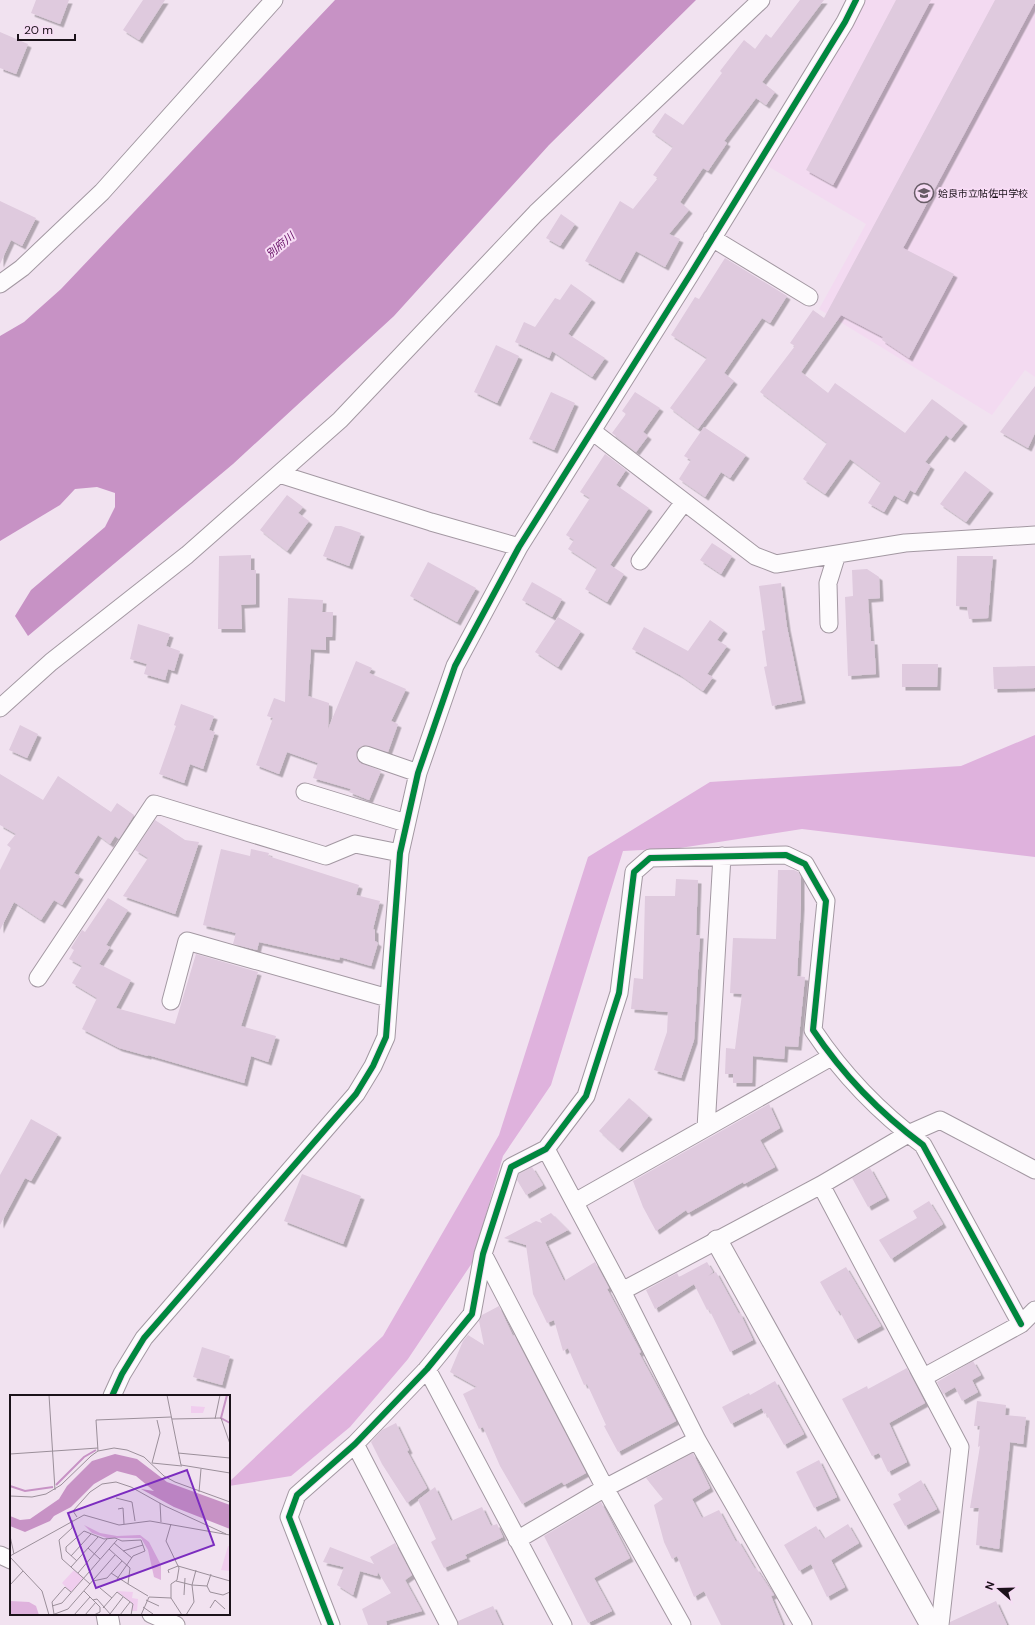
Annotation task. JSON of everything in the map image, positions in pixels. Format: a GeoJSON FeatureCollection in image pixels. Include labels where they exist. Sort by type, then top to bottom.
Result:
{"type":"FeatureCollection","features":[{"type":"Feature","properties":{"kind":"street"},"geometry":{"type":"LineString","coordinates":[[0,284],[22,268],[102,192],[274,0]]}},
{"type":"Feature","properties":{"kind":"street"},"geometry":{"type":"LineString","coordinates":[[0,708],[51,662],[187,555],[340,420],[536,213],[761,0]]}},
{"type":"Feature","properties":{"kind":"street"},"geometry":{"type":"LineString","coordinates":[[112,1395],[122,1374],[144,1338],[356,1094],[373,1066],[386,1037],[400,853],[418,773],[455,666],[519,547],[712,238],[845,22],[856,0]]}},
{"type":"Feature","properties":{"kind":"street"},"geometry":{"type":"LineString","coordinates":[[712,238],[809,297]]}},
{"type":"Feature","properties":{"kind":"street"},"geometry":{"type":"LineString","coordinates":[[592,431],[755,556],[776,564],[905,543],[1035,536]]}},
{"type":"Feature","properties":{"kind":"street"},"geometry":{"type":"LineString","coordinates":[[279,474],[431,522],[519,547]]}},
{"type":"Feature","properties":{"kind":"street"},"geometry":{"type":"LineString","coordinates":[[640,561],[684,502]]}},
{"type":"Feature","properties":{"kind":"street"},"geometry":{"type":"LineString","coordinates":[[829,624],[828,583],[837,554]]}},
{"type":"Feature","properties":{"kind":"street"},"geometry":{"type":"LineString","coordinates":[[366,755],[418,773]]}},
{"type":"Feature","properties":{"kind":"street"},"geometry":{"type":"LineString","coordinates":[[305,792],[406,824]]}},
{"type":"Feature","properties":{"kind":"street"},"geometry":{"type":"LineString","coordinates":[[38,978],[154,804],[326,856],[355,844],[400,853]]}},
{"type":"Feature","properties":{"kind":"street"},"geometry":{"type":"LineString","coordinates":[[331,1625],[289,1517],[297,1495],[356,1444],[427,1369],[472,1314],[483,1254],[511,1167],[546,1149],[586,1096],[619,993],[634,872],[650,858],[786,855],[805,864],[826,901],[813,1030],[831,1057],[860,1091],[908,1134],[923,1145],[1021,1324]]}},
{"type":"Feature","properties":{"kind":"street"},"geometry":{"type":"LineString","coordinates":[[706,1128],[722,856]]}},
{"type":"Feature","properties":{"kind":"street"},"geometry":{"type":"LineString","coordinates":[[171,1001],[188,941],[388,998]]}},
{"type":"Feature","properties":{"kind":"street"},"geometry":{"type":"LineString","coordinates":[[575,1202],[831,1057]]}},
{"type":"Feature","properties":{"kind":"street"},"geometry":{"type":"LineString","coordinates":[[622,1291],[821,1185],[908,1134],[940,1120],[1035,1170]]}},
{"type":"Feature","properties":{"kind":"street"},"geometry":{"type":"LineString","coordinates":[[546,1149],[622,1291],[697,1440],[803,1625]]}},
{"type":"Feature","properties":{"kind":"street"},"geometry":{"type":"LineString","coordinates":[[821,1185],[960,1447],[940,1625]]}},
{"type":"Feature","properties":{"kind":"street"},"geometry":{"type":"LineString","coordinates":[[717,1241],[931,1625]]}},
{"type":"Feature","properties":{"kind":"street"},"geometry":{"type":"LineString","coordinates":[[483,1254],[605,1488],[682,1625]]}},
{"type":"Feature","properties":{"kind":"street"},"geometry":{"type":"LineString","coordinates":[[924,1377],[1021,1324],[1035,1310]]}},
{"type":"Feature","properties":{"kind":"street"},"geometry":{"type":"LineString","coordinates":[[427,1369],[563,1625]]}},
{"type":"Feature","properties":{"kind":"street"},"geometry":{"type":"LineString","coordinates":[[517,1540],[605,1488],[697,1440]]}},
{"type":"Feature","properties":{"kind":"street"},"geometry":{"type":"LineString","coordinates":[[356,1444],[449,1625]]}},
{"type":"Feature","properties":{"kind":"street"},"geometry":{"type":"LineString","coordinates":[[0,1555],[10,1560]]}},
{"type":"Feature","properties":{"kind":"street"},"geometry":{"type":"LineString","coordinates":[[107,1615],[109,1625]]}},
{"type":"Feature","properties":{"kind":"street"},"geometry":{"type":"LineString","coordinates":[[153,1615],[176,1625]]}},
{"type":"Feature","properties":{"kind":"shaded area","name":"姶良市立帖佐中学校"},"geometry":{"type":"Polygon","coordinates":[[[856,0],[1035,0],[1035,377],[1025,370],[992,415],[819,309],[866,224],[759,161],[856,0]]]}},
{"type":"Feature","properties":{"kind":"shaded area"},"geometry":{"type":"Polygon","coordinates":[[[1035,735],[1035,857],[802,829],[680,848],[623,851],[551,1085],[503,1156],[472,1263],[408,1359],[350,1427],[291,1476],[230,1486],[230,1481],[383,1336],[499,1135],[588,857],[710,782],[961,766],[1035,735]]]}},
{"type":"Feature","properties":{"kind":"water","name":"別府川"},"geometry":{"type":"Polygon","coordinates":[[[335,0],[696,0],[549,145],[394,316],[233,464],[28,636],[15,616],[31,590],[105,527],[115,507],[115,493],[97,487],[75,489],[60,505],[0,541],[0,336],[24,322],[61,289],[335,0]]]}},
{"type":"Feature","properties":{"kind":"building"},"geometry":{"type":"Polygon","coordinates":[[[36,0],[69,0],[60,24],[31,13],[36,0]]]}},
{"type":"Feature","properties":{"kind":"building"},"geometry":{"type":"Polygon","coordinates":[[[143,0],[165,0],[139,40],[123,30],[143,0]]]}},
{"type":"Feature","properties":{"kind":"building"},"geometry":{"type":"Polygon","coordinates":[[[800,0],[824,0],[762,82],[775,92],[766,105],[756,98],[724,141],[727,143],[708,171],[703,168],[680,202],[689,210],[669,234],[680,239],[665,267],[636,251],[620,280],[585,261],[620,201],[633,209],[658,178],[653,175],[673,147],[652,132],[665,113],[683,125],[722,73],[720,71],[744,40],[755,49],[766,34],[771,38],[800,0]]]}},
{"type":"Feature","properties":{"kind":"building"},"geometry":{"type":"Polygon","coordinates":[[[896,0],[931,0],[833,185],[806,170],[896,0]]]}},
{"type":"Feature","properties":{"kind":"building"},"geometry":{"type":"Polygon","coordinates":[[[995,0],[1035,0],[1035,2],[903,248],[954,274],[909,358],[882,340],[883,337],[841,315],[801,372],[828,393],[835,383],[905,433],[932,399],[964,423],[951,439],[946,435],[925,462],[931,466],[915,493],[910,490],[904,501],[894,495],[884,512],[868,503],[881,482],[850,459],[825,494],[803,479],[827,443],[760,392],[795,346],[790,343],[813,310],[824,318],[995,0]]]}},
{"type":"Feature","properties":{"kind":"building"},"geometry":{"type":"Polygon","coordinates":[[[0,32],[28,44],[16,74],[0,68],[0,32]]]}},
{"type":"Feature","properties":{"kind":"building"},"geometry":{"type":"Polygon","coordinates":[[[0,201],[36,218],[22,246],[11,240],[0,264],[0,201]]]}},
{"type":"Feature","properties":{"kind":"building"},"geometry":{"type":"Polygon","coordinates":[[[561,214],[575,224],[560,246],[546,238],[561,214]]]}},
{"type":"Feature","properties":{"kind":"building"},"geometry":{"type":"Polygon","coordinates":[[[725,258],[787,296],[770,323],[762,318],[724,373],[734,381],[698,429],[670,408],[707,358],[671,335],[695,297],[699,299],[725,258]]]}},
{"type":"Feature","properties":{"kind":"building"},"geometry":{"type":"Polygon","coordinates":[[[571,284],[592,299],[568,334],[605,358],[592,377],[552,351],[549,358],[515,342],[524,322],[535,327],[555,298],[560,300],[571,284]]]}},
{"type":"Feature","properties":{"kind":"building"},"geometry":{"type":"Polygon","coordinates":[[[496,345],[519,356],[497,403],[474,392],[496,345]]]}},
{"type":"Feature","properties":{"kind":"building"},"geometry":{"type":"Polygon","coordinates":[[[1035,386],[1035,433],[1028,448],[1000,432],[1035,386]]]}},
{"type":"Feature","properties":{"kind":"building"},"geometry":{"type":"Polygon","coordinates":[[[551,392],[575,403],[554,450],[529,439],[551,392]]]}},
{"type":"Feature","properties":{"kind":"building"},"geometry":{"type":"Polygon","coordinates":[[[635,392],[660,408],[643,432],[648,436],[636,452],[612,433],[626,414],[622,411],[635,392]]]}},
{"type":"Feature","properties":{"kind":"building"},"geometry":{"type":"Polygon","coordinates":[[[704,427],[746,455],[730,478],[721,472],[705,497],[679,479],[691,460],[684,456],[704,427]]]}},
{"type":"Feature","properties":{"kind":"building"},"geometry":{"type":"Polygon","coordinates":[[[605,454],[626,470],[616,485],[649,508],[610,565],[624,574],[607,602],[585,589],[597,568],[568,549],[574,540],[566,535],[590,498],[580,492],[605,454]]]}},
{"type":"Feature","properties":{"kind":"building"},"geometry":{"type":"Polygon","coordinates":[[[965,471],[990,490],[966,522],[940,504],[965,471]]]}},
{"type":"Feature","properties":{"kind":"building"},"geometry":{"type":"Polygon","coordinates":[[[287,495],[303,507],[298,513],[309,521],[287,551],[260,530],[287,495]]]}},
{"type":"Feature","properties":{"kind":"building"},"geometry":{"type":"Polygon","coordinates":[[[335,526],[341,526],[361,533],[349,566],[323,556],[335,526]]]}},
{"type":"Feature","properties":{"kind":"building"},"geometry":{"type":"Polygon","coordinates":[[[712,543],[732,556],[721,574],[700,560],[712,543]]]}},
{"type":"Feature","properties":{"kind":"building"},"geometry":{"type":"Polygon","coordinates":[[[251,555],[251,570],[256,570],[256,604],[241,605],[242,629],[218,629],[219,556],[251,555]]]}},
{"type":"Feature","properties":{"kind":"building"},"geometry":{"type":"Polygon","coordinates":[[[957,556],[993,556],[988,618],[969,619],[967,607],[956,606],[957,556]]]}},
{"type":"Feature","properties":{"kind":"building"},"geometry":{"type":"Polygon","coordinates":[[[428,562],[476,588],[457,622],[410,596],[428,562]]]}},
{"type":"Feature","properties":{"kind":"building"},"geometry":{"type":"Polygon","coordinates":[[[867,569],[879,577],[880,598],[868,599],[871,641],[874,641],[876,674],[848,676],[845,597],[853,596],[852,570],[867,569]]]}},
{"type":"Feature","properties":{"kind":"building"},"geometry":{"type":"Polygon","coordinates":[[[532,582],[562,599],[552,617],[522,600],[532,582]]]}},
{"type":"Feature","properties":{"kind":"building"},"geometry":{"type":"Polygon","coordinates":[[[781,583],[787,627],[802,700],[772,706],[764,667],[767,666],[762,631],[765,630],[759,586],[781,583]]]}},
{"type":"Feature","properties":{"kind":"building"},"geometry":{"type":"Polygon","coordinates":[[[288,598],[323,600],[322,612],[333,612],[332,637],[326,637],[326,650],[311,649],[308,696],[329,703],[328,729],[356,661],[372,668],[369,673],[406,689],[391,721],[398,724],[388,752],[364,745],[356,752],[359,762],[381,771],[369,800],[349,792],[351,789],[313,778],[318,763],[287,752],[279,774],[256,765],[273,718],[267,716],[274,698],[285,702],[288,598]]]}},
{"type":"Feature","properties":{"kind":"building"},"geometry":{"type":"Polygon","coordinates":[[[558,617],[581,631],[558,667],[535,652],[558,617]]]}},
{"type":"Feature","properties":{"kind":"building"},"geometry":{"type":"Polygon","coordinates":[[[710,620],[724,630],[717,640],[727,646],[707,674],[713,677],[703,691],[680,675],[632,649],[644,627],[688,651],[710,620]]]}},
{"type":"Feature","properties":{"kind":"building"},"geometry":{"type":"Polygon","coordinates":[[[138,624],[170,634],[166,646],[180,651],[174,671],[168,669],[165,680],[144,674],[147,664],[130,659],[138,624]]]}},
{"type":"Feature","properties":{"kind":"building"},"geometry":{"type":"Polygon","coordinates":[[[902,664],[938,664],[937,687],[902,687],[902,664]]]}},
{"type":"Feature","properties":{"kind":"building"},"geometry":{"type":"Polygon","coordinates":[[[1035,666],[1035,688],[994,689],[993,667],[1035,666]]]}},
{"type":"Feature","properties":{"kind":"building"},"geometry":{"type":"Polygon","coordinates":[[[181,704],[214,716],[209,730],[215,732],[203,769],[190,764],[184,783],[159,774],[176,726],[174,725],[181,704]]]}},
{"type":"Feature","properties":{"kind":"building"},"geometry":{"type":"Polygon","coordinates":[[[20,725],[38,734],[27,758],[9,750],[20,725]]]}},
{"type":"Feature","properties":{"kind":"building"},"geometry":{"type":"Polygon","coordinates":[[[0,774],[43,800],[58,776],[111,812],[117,803],[134,815],[119,839],[115,836],[110,844],[98,835],[74,873],[80,876],[62,905],[54,900],[41,920],[14,902],[0,930],[0,870],[11,848],[7,845],[16,834],[0,825],[0,774]]]}},
{"type":"Feature","properties":{"kind":"building"},"geometry":{"type":"Polygon","coordinates":[[[155,820],[185,840],[199,842],[175,914],[123,896],[148,858],[135,850],[155,820]]]}},
{"type":"Feature","properties":{"kind":"building"},"geometry":{"type":"Polygon","coordinates":[[[221,849],[250,856],[251,849],[269,853],[268,856],[359,885],[356,895],[380,901],[373,929],[375,930],[375,941],[378,943],[371,966],[340,957],[339,960],[259,942],[257,950],[233,944],[236,933],[203,925],[221,849]]]}},
{"type":"Feature","properties":{"kind":"building"},"geometry":{"type":"Polygon","coordinates":[[[778,870],[794,870],[798,872],[801,877],[797,976],[805,977],[798,1047],[785,1046],[784,1059],[753,1056],[752,1083],[733,1083],[733,1074],[725,1074],[726,1048],[735,1049],[742,994],[730,993],[733,938],[776,939],[778,870]]]}},
{"type":"Feature","properties":{"kind":"building"},"geometry":{"type":"Polygon","coordinates":[[[676,879],[698,880],[696,935],[700,935],[694,1040],[681,1078],[654,1070],[667,1032],[668,1012],[631,1009],[634,978],[643,979],[645,896],[675,896],[676,879]]]}},
{"type":"Feature","properties":{"kind":"building"},"geometry":{"type":"Polygon","coordinates":[[[108,898],[128,910],[106,945],[110,947],[99,964],[131,980],[116,1008],[175,1024],[196,954],[258,972],[241,1026],[276,1036],[268,1062],[251,1056],[244,1083],[119,1048],[82,1029],[97,998],[72,983],[82,966],[69,959],[74,950],[71,948],[82,930],[85,932],[108,898]]]}},
{"type":"Feature","properties":{"kind":"building"},"geometry":{"type":"Polygon","coordinates":[[[629,1098],[649,1116],[619,1149],[599,1131],[629,1098]]]}},
{"type":"Feature","properties":{"kind":"building"},"geometry":{"type":"Polygon","coordinates":[[[769,1104],[780,1128],[760,1140],[775,1167],[744,1184],[743,1182],[688,1213],[686,1210],[656,1231],[643,1207],[633,1181],[769,1104]]]}},
{"type":"Feature","properties":{"kind":"building"},"geometry":{"type":"Polygon","coordinates":[[[31,1119],[58,1134],[31,1181],[25,1178],[0,1225],[0,1175],[31,1119]]]}},
{"type":"Feature","properties":{"kind":"building"},"geometry":{"type":"Polygon","coordinates":[[[532,1167],[543,1185],[526,1195],[517,1180],[519,1174],[532,1167]]]}},
{"type":"Feature","properties":{"kind":"building"},"geometry":{"type":"Polygon","coordinates":[[[870,1168],[886,1197],[868,1207],[852,1178],[870,1168]]]}},
{"type":"Feature","properties":{"kind":"building"},"geometry":{"type":"Polygon","coordinates":[[[302,1174],[361,1196],[343,1244],[284,1221],[302,1174]]]}},
{"type":"Feature","properties":{"kind":"building"},"geometry":{"type":"Polygon","coordinates":[[[929,1201],[943,1224],[891,1259],[879,1240],[917,1218],[913,1211],[929,1201]]]}},
{"type":"Feature","properties":{"kind":"building"},"geometry":{"type":"Polygon","coordinates":[[[551,1213],[568,1230],[545,1242],[564,1281],[595,1262],[609,1288],[607,1289],[641,1352],[639,1353],[676,1421],[618,1452],[604,1426],[606,1425],[587,1384],[584,1385],[568,1348],[563,1351],[554,1320],[547,1323],[533,1294],[526,1245],[504,1238],[536,1221],[542,1223],[540,1219],[551,1213]]]}},
{"type":"Feature","properties":{"kind":"building"},"geometry":{"type":"Polygon","coordinates":[[[707,1262],[713,1272],[708,1276],[716,1272],[739,1314],[740,1313],[753,1340],[730,1352],[709,1309],[707,1310],[694,1284],[655,1309],[646,1290],[677,1273],[679,1277],[707,1262]]]}},
{"type":"Feature","properties":{"kind":"building"},"geometry":{"type":"Polygon","coordinates":[[[846,1267],[881,1326],[855,1340],[839,1310],[837,1312],[820,1282],[846,1267]]]}},
{"type":"Feature","properties":{"kind":"building"},"geometry":{"type":"Polygon","coordinates":[[[499,1306],[513,1336],[514,1335],[586,1473],[564,1485],[562,1482],[522,1504],[500,1466],[483,1427],[479,1429],[463,1394],[477,1387],[450,1372],[463,1341],[468,1335],[484,1345],[479,1321],[482,1315],[499,1306]]]}},
{"type":"Feature","properties":{"kind":"building"},"geometry":{"type":"Polygon","coordinates":[[[202,1347],[230,1356],[222,1385],[193,1377],[202,1347]]]}},
{"type":"Feature","properties":{"kind":"building"},"geometry":{"type":"Polygon","coordinates":[[[973,1361],[981,1375],[972,1380],[978,1392],[962,1401],[955,1387],[943,1394],[937,1382],[973,1361]]]}},
{"type":"Feature","properties":{"kind":"building"},"geometry":{"type":"Polygon","coordinates":[[[907,1368],[925,1403],[889,1423],[907,1462],[888,1472],[879,1453],[872,1456],[842,1399],[867,1386],[868,1389],[907,1368]]]}},
{"type":"Feature","properties":{"kind":"building"},"geometry":{"type":"Polygon","coordinates":[[[775,1381],[804,1434],[784,1445],[766,1413],[764,1414],[762,1408],[731,1424],[722,1407],[749,1393],[750,1395],[775,1381]]]}},
{"type":"Feature","properties":{"kind":"building"},"geometry":{"type":"Polygon","coordinates":[[[977,1401],[1006,1405],[1005,1415],[1026,1417],[1023,1444],[1010,1442],[999,1549],[976,1545],[979,1508],[970,1508],[980,1446],[978,1447],[980,1426],[974,1426],[977,1401]]]}},
{"type":"Feature","properties":{"kind":"building"},"geometry":{"type":"Polygon","coordinates":[[[396,1423],[409,1450],[407,1451],[427,1488],[407,1503],[382,1464],[371,1442],[382,1430],[396,1423]]]}},
{"type":"Feature","properties":{"kind":"building"},"geometry":{"type":"Polygon","coordinates":[[[693,1453],[710,1488],[692,1499],[702,1518],[719,1510],[736,1542],[738,1540],[755,1569],[756,1568],[774,1595],[771,1596],[783,1625],[721,1625],[704,1591],[694,1597],[677,1556],[672,1559],[664,1542],[654,1505],[663,1499],[646,1478],[693,1453]]]}},
{"type":"Feature","properties":{"kind":"building"},"geometry":{"type":"Polygon","coordinates":[[[819,1460],[837,1497],[814,1508],[796,1472],[819,1460]]]}},
{"type":"Feature","properties":{"kind":"building"},"geometry":{"type":"Polygon","coordinates":[[[921,1480],[937,1509],[905,1526],[893,1504],[901,1500],[898,1494],[921,1480]]]}},
{"type":"Feature","properties":{"kind":"building"},"geometry":{"type":"Polygon","coordinates":[[[435,1487],[451,1521],[482,1507],[491,1526],[497,1524],[503,1537],[465,1555],[467,1558],[444,1568],[431,1542],[436,1539],[418,1500],[435,1487]]]}},
{"type":"Feature","properties":{"kind":"building"},"geometry":{"type":"Polygon","coordinates":[[[601,1502],[630,1558],[594,1578],[612,1611],[588,1623],[544,1536],[601,1502]]]}},
{"type":"Feature","properties":{"kind":"building"},"geometry":{"type":"Polygon","coordinates":[[[848,1524],[859,1543],[831,1560],[845,1587],[827,1597],[811,1564],[799,1571],[784,1545],[816,1526],[824,1539],[848,1524]]]}},
{"type":"Feature","properties":{"kind":"building"},"geometry":{"type":"Polygon","coordinates":[[[395,1543],[412,1575],[405,1580],[422,1611],[386,1621],[387,1625],[368,1625],[362,1609],[391,1593],[378,1572],[377,1576],[360,1571],[353,1595],[337,1585],[344,1567],[323,1562],[330,1547],[374,1564],[370,1557],[395,1543]]]}},
{"type":"Feature","properties":{"kind":"building"},"geometry":{"type":"Polygon","coordinates":[[[996,1601],[1007,1625],[950,1625],[950,1622],[996,1601]]]}},
{"type":"Feature","properties":{"kind":"building"},"geometry":{"type":"Polygon","coordinates":[[[493,1606],[502,1625],[459,1625],[458,1621],[493,1606]]]}},
{"type":"Feature","properties":{"kind":"cycle path"},"geometry":{"type":"LineString","coordinates":[[112,1395],[122,1374],[144,1338],[356,1094],[373,1066],[386,1037],[400,853],[418,773],[455,666],[519,547],[690,275],[845,22],[856,0]]}},
{"type":"Feature","properties":{"kind":"cycle path"},"geometry":{"type":"LineString","coordinates":[[331,1625],[289,1517],[297,1495],[355,1444],[427,1369],[472,1314],[483,1254],[511,1167],[546,1149],[586,1096],[619,993],[634,872],[650,858],[786,855],[805,864],[826,901],[813,1030],[837,1062],[863,1092],[892,1120],[923,1145],[1021,1324]]}},
{"type":"Feature","properties":{"kind":"place","name":"姶良市立帖佐中学校"},"geometry":{"type":"Point","coordinates":[924,193]}}]}
